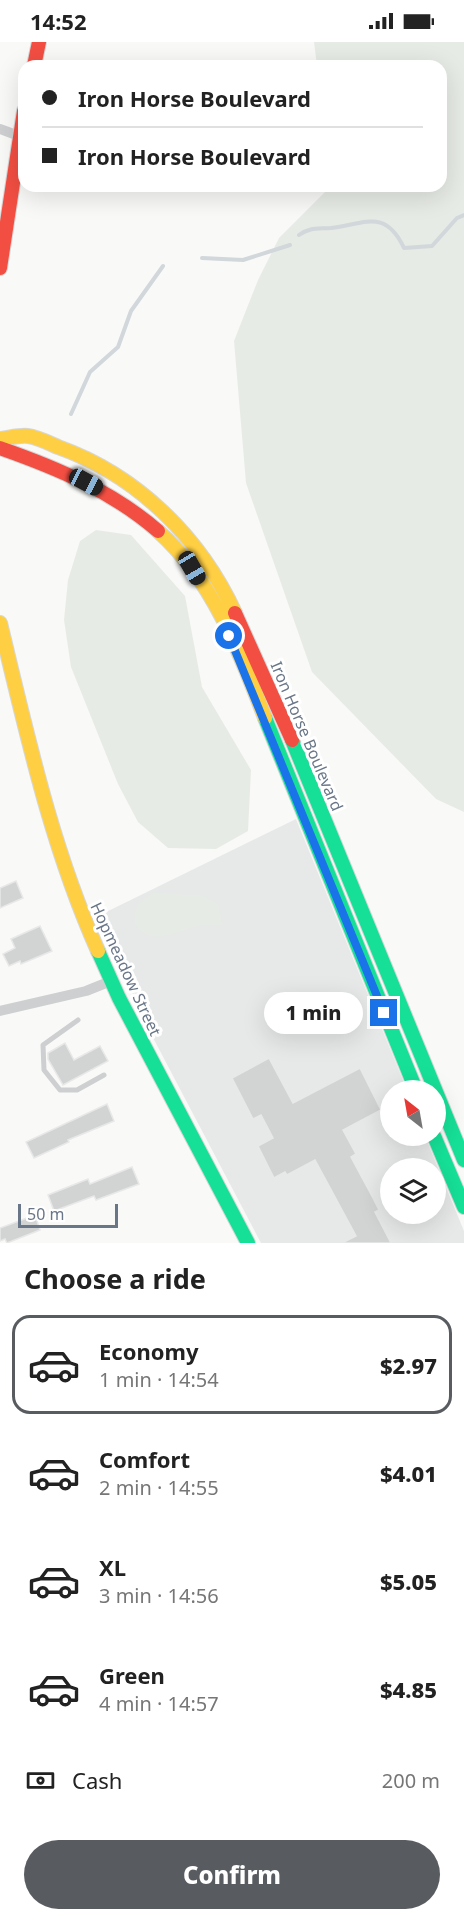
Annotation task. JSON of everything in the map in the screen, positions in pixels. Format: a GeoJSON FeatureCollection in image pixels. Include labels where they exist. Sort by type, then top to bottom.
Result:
{"type":"FeatureCollection","features":[{"type":"Feature","properties":{"kind":"main road"},"geometry":{"type":"LineString","coordinates":[[35,60],[39,42]]}},
{"type":"Feature","properties":{"kind":"main road"},"geometry":{"type":"LineString","coordinates":[[0,268],[18,142]]}},
{"type":"Feature","properties":{"kind":"main road","name":"Iron Horse Boulevard"},"geometry":{"type":"LineString","coordinates":[[0,440],[28,436],[78,454],[128,482],[162,510],[205,560],[228,598],[288,731],[464,1160]]}},
{"type":"Feature","properties":{"kind":"main road","name":"Iron Horse Boulevard"},"geometry":{"type":"LineString","coordinates":[[0,448],[71,473],[102,490],[138,513],[164,536],[192,568],[236,650],[412,1080]]}},
{"type":"Feature","properties":{"kind":"main road","name":"Hopmeadow Street"},"geometry":{"type":"LineString","coordinates":[[0,623],[4,649],[62,860],[77,904],[111,981],[248,1243]]}},
{"type":"Feature","properties":{"kind":"main road"},"geometry":{"type":"LineString","coordinates":[[438,1146],[464,1208]]}},
{"type":"Feature","properties":{"kind":"street"},"geometry":{"type":"LineString","coordinates":[[0,129],[18,135]]}},
{"type":"Feature","properties":{"kind":"street"},"geometry":{"type":"LineString","coordinates":[[0,1011],[78,994],[111,981]]}},
{"type":"Feature","properties":{"kind":"lane"},"geometry":{"type":"LineString","coordinates":[[78,1020],[43,1045],[44,1070],[60,1090],[77,1090],[104,1075]]}},
{"type":"Feature","properties":{"kind":"shaded area"},"geometry":{"type":"Polygon","coordinates":[[[314,42],[464,42],[464,812],[436,799],[312,672],[246,483],[234,341],[258,280],[279,238],[325,192],[447,192],[447,60],[316,60],[314,42]]]}},
{"type":"Feature","properties":{"kind":"shaded area"},"geometry":{"type":"Polygon","coordinates":[[[96,530],[131,535],[185,596],[202,687],[251,770],[248,831],[216,849],[168,848],[138,822],[118,784],[71,667],[64,620],[68,580],[80,541],[96,530]]]}},
{"type":"Feature","properties":{"kind":"shaded area"},"geometry":{"type":"Polygon","coordinates":[[[296,819],[403,1080],[380,1080],[380,1146],[429,1146],[434,1158],[380,1158],[380,1224],[446,1224],[446,1187],[464,1231],[464,1243],[261,1243],[150,1032],[98,916],[296,819]]]}},
{"type":"Feature","properties":{"kind":"shaded area"},"geometry":{"type":"Polygon","coordinates":[[[154,893],[202,896],[218,904],[222,925],[196,926],[163,936],[148,935],[136,924],[135,914],[142,902],[154,893]]]}},
{"type":"Feature","properties":{"kind":"building"},"geometry":{"type":"Polygon","coordinates":[[[16,881],[23,898],[0,908],[0,888],[16,881]]]}},
{"type":"Feature","properties":{"kind":"building"},"geometry":{"type":"Polygon","coordinates":[[[40,926],[52,951],[21,964],[20,961],[9,966],[3,954],[15,948],[11,939],[40,926]]]}},
{"type":"Feature","properties":{"kind":"building"},"geometry":{"type":"Polygon","coordinates":[[[65,1043],[74,1060],[100,1046],[108,1061],[63,1085],[48,1059],[48,1053],[65,1043]]]}},
{"type":"Feature","properties":{"kind":"building"},"geometry":{"type":"Polygon","coordinates":[[[269,1058],[293,1103],[360,1068],[380,1111],[343,1130],[356,1154],[351,1157],[379,1210],[375,1212],[391,1243],[342,1243],[356,1236],[315,1160],[287,1175],[285,1172],[274,1178],[258,1146],[273,1138],[261,1115],[253,1119],[232,1078],[269,1058]]]}},
{"type":"Feature","properties":{"kind":"building"},"geometry":{"type":"Polygon","coordinates":[[[107,1104],[114,1121],[68,1140],[69,1142],[34,1158],[26,1142],[107,1104]]]}},
{"type":"Feature","properties":{"kind":"building"},"geometry":{"type":"Polygon","coordinates":[[[132,1167],[139,1184],[96,1200],[94,1196],[54,1211],[48,1195],[88,1179],[90,1184],[132,1167]]]}},
{"type":"Feature","properties":{"kind":"building"},"geometry":{"type":"Polygon","coordinates":[[[35,1215],[40,1230],[7,1243],[5,1239],[0,1241],[0,1228],[35,1215]]]}},
{"type":"Feature","properties":{"kind":"waterway"},"geometry":{"type":"LineString","coordinates":[[299,235],[314,229],[373,222],[389,227],[397,235],[404,248],[432,246],[457,218],[464,215]]}},
{"type":"Feature","properties":{"kind":"waterway"},"geometry":{"type":"LineString","coordinates":[[202,258],[243,260],[290,245]]}},
{"type":"Feature","properties":{"kind":"waterway"},"geometry":{"type":"LineString","coordinates":[[71,414],[90,372],[118,347],[131,311],[163,266]]}},
{"type":"Feature","properties":{"kind":"traffic: fast"},"geometry":{"type":"LineString","coordinates":[[265,718],[412,1080]]}},
{"type":"Feature","properties":{"kind":"traffic: fast"},"geometry":{"type":"LineString","coordinates":[[292,740],[464,1160]]}},
{"type":"Feature","properties":{"kind":"traffic: fast"},"geometry":{"type":"LineString","coordinates":[[98,951],[119,998],[248,1243]]}},
{"type":"Feature","properties":{"kind":"traffic: fast"},"geometry":{"type":"LineString","coordinates":[[438,1146],[464,1207]]}},
{"type":"Feature","properties":{"kind":"traffic: slow"},"geometry":{"type":"LineString","coordinates":[[0,439],[18,436],[39,439],[87,459],[114,474],[139,492],[163,512],[204,559],[235,613]]}},
{"type":"Feature","properties":{"kind":"traffic: slow"},"geometry":{"type":"LineString","coordinates":[[158,531],[177,550],[209,594],[234,642],[265,718]]}},
{"type":"Feature","properties":{"kind":"traffic: slow"},"geometry":{"type":"LineString","coordinates":[[0,623],[30,748],[53,830],[81,911],[98,951]]}},
{"type":"Feature","properties":{"kind":"traffic: jam"},"geometry":{"type":"LineString","coordinates":[[35,60],[39,42]]}},
{"type":"Feature","properties":{"kind":"traffic: jam"},"geometry":{"type":"LineString","coordinates":[[0,268],[18,150]]}},
{"type":"Feature","properties":{"kind":"traffic: jam"},"geometry":{"type":"LineString","coordinates":[[0,448],[103,492],[158,531]]}},
{"type":"Feature","properties":{"kind":"traffic: jam"},"geometry":{"type":"LineString","coordinates":[[235,613],[292,740]]}},
{"type":"Feature","properties":{"kind":"route"},"geometry":{"type":"LineString","coordinates":[[229,636],[384,1013]]}}]}
